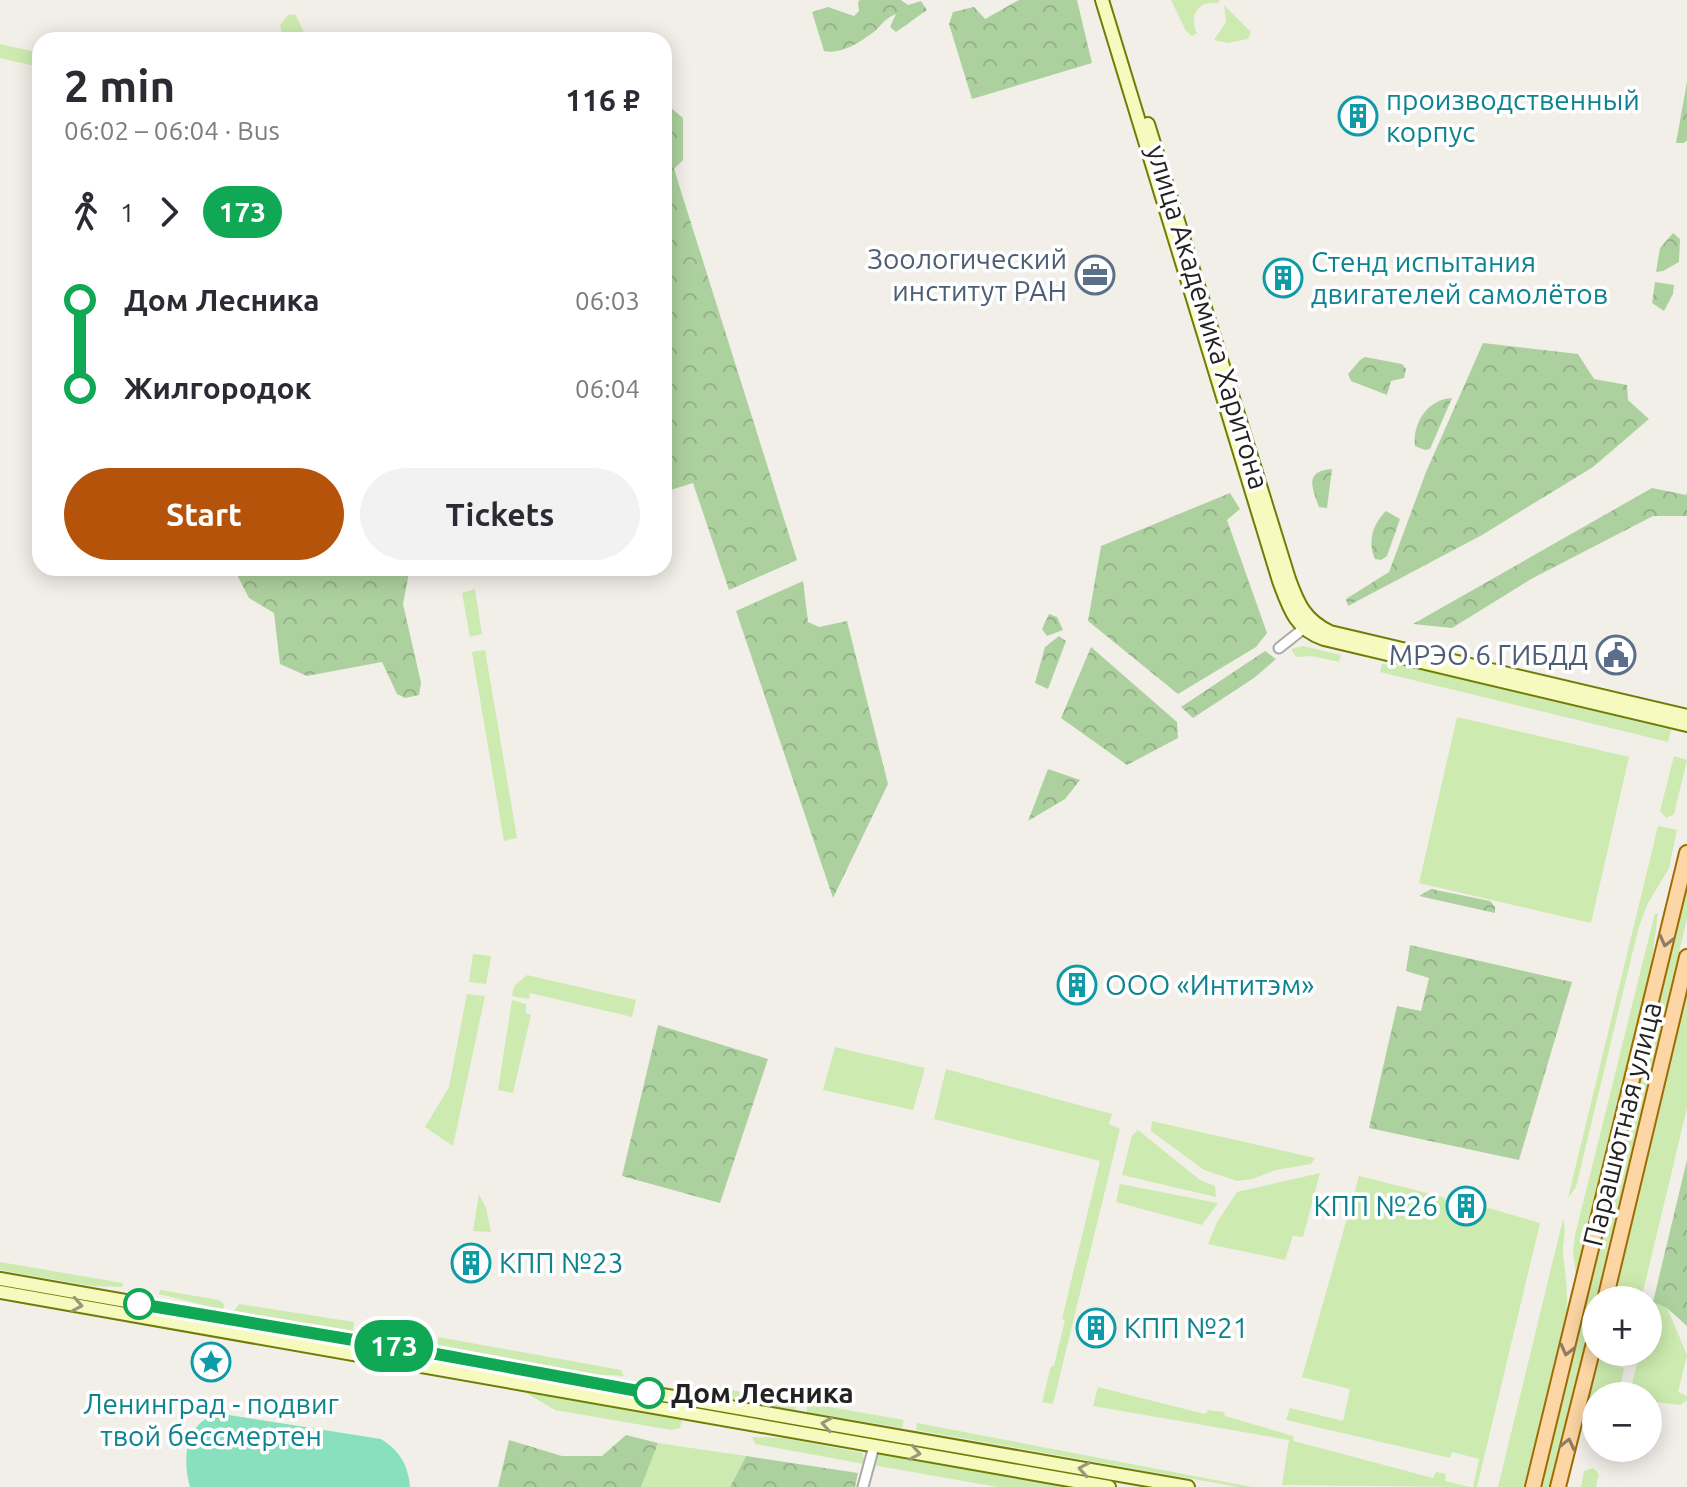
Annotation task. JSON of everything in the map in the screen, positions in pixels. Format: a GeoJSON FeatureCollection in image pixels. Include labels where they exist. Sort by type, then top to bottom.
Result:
{"type":"FeatureCollection","features":[{"type":"Feature","properties":{"kind":"main road","name":"улица Академика Харитона"},"geometry":{"type":"LineString","coordinates":[[1102,0],[1293,591],[1303,612],[1330,632],[1687,716]]}},
{"type":"Feature","properties":{"kind":"main road","name":"улица Академика Харитона"},"geometry":{"type":"LineString","coordinates":[[1109,0],[1279,581],[1288,606],[1303,629]]}},
{"type":"Feature","properties":{"kind":"main road"},"geometry":{"type":"LineString","coordinates":[[1303,629],[1324,639],[1687,725]]}},
{"type":"Feature","properties":{"kind":"main road","name":"Парашютная улица"},"geometry":{"type":"LineString","coordinates":[[1533,1487],[1687,853]]}},
{"type":"Feature","properties":{"kind":"main road","name":"Парашютная улица"},"geometry":{"type":"LineString","coordinates":[[1608,1286],[1687,957]]}},
{"type":"Feature","properties":{"kind":"main road"},"geometry":{"type":"LineString","coordinates":[[0,1279],[1188,1487]]}},
{"type":"Feature","properties":{"kind":"main road"},"geometry":{"type":"LineString","coordinates":[[0,1292],[1109,1487]]}},
{"type":"Feature","properties":{"kind":"main road"},"geometry":{"type":"LineString","coordinates":[[1558,1487],[1588,1366]]}},
{"type":"Feature","properties":{"kind":"street"},"geometry":{"type":"LineString","coordinates":[[1279,648],[1303,629]]}},
{"type":"Feature","properties":{"kind":"street"},"geometry":{"type":"LineString","coordinates":[[863,1487],[874,1446]]}},
{"type":"Feature","properties":{"kind":"green space"},"geometry":{"type":"Polygon","coordinates":[[[860,0],[901,0],[908,5],[921,1],[927,10],[896,32],[890,27],[896,14],[855,44],[843,50],[824,51],[812,12],[828,7],[854,16],[859,11],[860,0]]]}},
{"type":"Feature","properties":{"kind":"green space"},"geometry":{"type":"Polygon","coordinates":[[[1019,0],[1077,0],[1092,63],[972,99],[949,24],[953,12],[974,7],[985,19],[1019,0]]]}},
{"type":"Feature","properties":{"kind":"green space"},"geometry":{"type":"Polygon","coordinates":[[[1171,0],[1219,1],[1205,4],[1197,10],[1194,21],[1197,33],[1192,36],[1186,31],[1171,0]]]}},
{"type":"Feature","properties":{"kind":"green space"},"geometry":{"type":"Polygon","coordinates":[[[1224,5],[1251,32],[1248,39],[1228,43],[1214,40],[1226,22],[1224,5]]]}},
{"type":"Feature","properties":{"kind":"green space"},"geometry":{"type":"Polygon","coordinates":[[[295,14],[304,32],[282,32],[280,25],[288,15],[295,14]]]}},
{"type":"Feature","properties":{"kind":"green space"},"geometry":{"type":"Polygon","coordinates":[[[0,44],[32,51],[32,65],[0,58],[0,44]]]}},
{"type":"Feature","properties":{"kind":"green space"},"geometry":{"type":"Polygon","coordinates":[[[1687,82],[1687,140],[1676,143],[1687,82]]]}},
{"type":"Feature","properties":{"kind":"green space"},"geometry":{"type":"Polygon","coordinates":[[[672,109],[683,118],[683,160],[674,169],[797,560],[729,590],[693,483],[672,490],[672,109]]]}},
{"type":"Feature","properties":{"kind":"green space"},"geometry":{"type":"Polygon","coordinates":[[[1673,233],[1680,239],[1679,262],[1656,272],[1660,248],[1673,233]]]}},
{"type":"Feature","properties":{"kind":"green space"},"geometry":{"type":"Polygon","coordinates":[[[1655,282],[1674,285],[1664,311],[1652,303],[1655,282]]]}},
{"type":"Feature","properties":{"kind":"green space"},"geometry":{"type":"Polygon","coordinates":[[[1483,343],[1578,354],[1594,379],[1627,385],[1628,400],[1649,419],[1593,467],[1482,535],[1348,606],[1346,599],[1389,572],[1426,472],[1483,343]]]}},
{"type":"Feature","properties":{"kind":"green space"},"geometry":{"type":"Polygon","coordinates":[[[1365,357],[1402,364],[1406,369],[1404,378],[1391,381],[1387,395],[1351,381],[1348,374],[1365,357]]]}},
{"type":"Feature","properties":{"kind":"green space"},"geometry":{"type":"Polygon","coordinates":[[[1452,398],[1430,449],[1415,446],[1416,429],[1423,414],[1443,399],[1452,398]]]}},
{"type":"Feature","properties":{"kind":"green space"},"geometry":{"type":"Polygon","coordinates":[[[1332,469],[1327,508],[1319,507],[1312,481],[1317,473],[1332,469]]]}},
{"type":"Feature","properties":{"kind":"green space"},"geometry":{"type":"Polygon","coordinates":[[[1652,488],[1687,493],[1687,516],[1653,516],[1533,578],[1452,628],[1413,624],[1652,488]]]}},
{"type":"Feature","properties":{"kind":"green space"},"geometry":{"type":"Polygon","coordinates":[[[1230,493],[1240,509],[1227,520],[1267,633],[1256,647],[1178,694],[1088,621],[1101,546],[1230,493]]]}},
{"type":"Feature","properties":{"kind":"green space"},"geometry":{"type":"Polygon","coordinates":[[[1386,511],[1400,519],[1387,556],[1381,560],[1375,559],[1372,539],[1378,521],[1386,511]]]}},
{"type":"Feature","properties":{"kind":"green space"},"geometry":{"type":"Polygon","coordinates":[[[238,576],[408,576],[403,604],[421,683],[419,695],[405,698],[397,694],[382,662],[307,676],[280,664],[274,613],[249,598],[238,576]]]}},
{"type":"Feature","properties":{"kind":"green space"},"geometry":{"type":"Polygon","coordinates":[[[803,581],[808,622],[819,627],[847,621],[888,784],[833,898],[736,611],[803,581]]]}},
{"type":"Feature","properties":{"kind":"green space"},"geometry":{"type":"Polygon","coordinates":[[[475,589],[482,634],[470,637],[462,593],[475,589]]]}},
{"type":"Feature","properties":{"kind":"green space"},"geometry":{"type":"Polygon","coordinates":[[[1049,614],[1057,617],[1063,630],[1047,636],[1042,629],[1049,614]]]}},
{"type":"Feature","properties":{"kind":"green space"},"geometry":{"type":"Polygon","coordinates":[[[1059,636],[1066,641],[1048,689],[1035,683],[1045,647],[1059,636]]]}},
{"type":"Feature","properties":{"kind":"green space"},"geometry":{"type":"Polygon","coordinates":[[[1303,646],[1341,655],[1339,662],[1312,656],[1296,657],[1291,649],[1303,646]]]}},
{"type":"Feature","properties":{"kind":"green space"},"geometry":{"type":"Polygon","coordinates":[[[1091,647],[1177,722],[1178,738],[1127,765],[1061,718],[1091,647]]]}},
{"type":"Feature","properties":{"kind":"green space"},"geometry":{"type":"Polygon","coordinates":[[[485,650],[517,838],[504,841],[472,652],[485,650]]]}},
{"type":"Feature","properties":{"kind":"green space"},"geometry":{"type":"Polygon","coordinates":[[[1265,651],[1276,659],[1254,678],[1193,718],[1181,707],[1265,651]]]}},
{"type":"Feature","properties":{"kind":"green space"},"geometry":{"type":"Polygon","coordinates":[[[1382,664],[1409,666],[1671,730],[1668,742],[1380,672],[1382,664]]]}},
{"type":"Feature","properties":{"kind":"green space"},"geometry":{"type":"Polygon","coordinates":[[[1457,717],[1629,757],[1591,923],[1419,883],[1457,717]]]}},
{"type":"Feature","properties":{"kind":"green space"},"geometry":{"type":"Polygon","coordinates":[[[1674,756],[1687,760],[1674,814],[1666,818],[1660,811],[1674,756]]]}},
{"type":"Feature","properties":{"kind":"green space"},"geometry":{"type":"Polygon","coordinates":[[[1048,769],[1080,780],[1065,799],[1028,821],[1048,769]]]}},
{"type":"Feature","properties":{"kind":"green space"},"geometry":{"type":"Polygon","coordinates":[[[1658,826],[1677,830],[1669,868],[1647,905],[1638,930],[1576,1187],[1568,1198],[1658,826]]]}},
{"type":"Feature","properties":{"kind":"green space"},"geometry":{"type":"Polygon","coordinates":[[[1687,885],[1687,919],[1599,1286],[1590,1286],[1687,885]]]}},
{"type":"Feature","properties":{"kind":"green space"},"geometry":{"type":"Polygon","coordinates":[[[1431,889],[1490,901],[1495,913],[1419,896],[1431,889]]]}},
{"type":"Feature","properties":{"kind":"green space"},"geometry":{"type":"Polygon","coordinates":[[[1655,913],[1658,914],[1650,973],[1576,1276],[1573,1252],[1575,1235],[1655,913]]]}},
{"type":"Feature","properties":{"kind":"green space"},"geometry":{"type":"Polygon","coordinates":[[[1410,945],[1572,982],[1519,1160],[1369,1128],[1397,1006],[1421,1011],[1429,978],[1406,971],[1410,945]]]}},
{"type":"Feature","properties":{"kind":"green space"},"geometry":{"type":"Polygon","coordinates":[[[473,954],[491,956],[486,984],[469,982],[473,954]]]}},
{"type":"Feature","properties":{"kind":"green space"},"geometry":{"type":"Polygon","coordinates":[[[527,975],[636,1000],[632,1017],[530,993],[529,999],[512,996],[514,986],[527,975]]]}},
{"type":"Feature","properties":{"kind":"green space"},"geometry":{"type":"Polygon","coordinates":[[[1687,993],[1687,1108],[1644,1286],[1617,1286],[1687,993]]]}},
{"type":"Feature","properties":{"kind":"green space"},"geometry":{"type":"Polygon","coordinates":[[[467,994],[485,996],[453,1146],[425,1127],[449,1087],[467,994]]]}},
{"type":"Feature","properties":{"kind":"green space"},"geometry":{"type":"Polygon","coordinates":[[[512,1000],[526,1004],[526,1013],[531,1015],[513,1093],[498,1090],[512,1000]]]}},
{"type":"Feature","properties":{"kind":"green space"},"geometry":{"type":"Polygon","coordinates":[[[658,1025],[768,1059],[720,1203],[622,1176],[658,1025]]]}},
{"type":"Feature","properties":{"kind":"green space"},"geometry":{"type":"Polygon","coordinates":[[[835,1047],[925,1068],[913,1110],[823,1090],[835,1047]]]}},
{"type":"Feature","properties":{"kind":"green space"},"geometry":{"type":"Polygon","coordinates":[[[946,1069],[1112,1114],[1109,1124],[1120,1129],[1053,1404],[1042,1402],[1051,1366],[1054,1366],[1065,1320],[1062,1319],[1100,1161],[934,1119],[946,1069]]]}},
{"type":"Feature","properties":{"kind":"green space"},"geometry":{"type":"Polygon","coordinates":[[[1152,1121],[1315,1158],[1311,1164],[1237,1181],[1204,1170],[1151,1131],[1152,1121]]]}},
{"type":"Feature","properties":{"kind":"green space"},"geometry":{"type":"Polygon","coordinates":[[[1138,1130],[1200,1180],[1215,1186],[1216,1197],[1122,1175],[1132,1135],[1138,1130]]]}},
{"type":"Feature","properties":{"kind":"green space"},"geometry":{"type":"Polygon","coordinates":[[[1687,1160],[1687,1326],[1662,1306],[1662,1286],[1657,1286],[1687,1160]]]}},
{"type":"Feature","properties":{"kind":"green space"},"geometry":{"type":"Polygon","coordinates":[[[1320,1173],[1303,1237],[1293,1236],[1285,1260],[1208,1244],[1217,1222],[1237,1192],[1320,1173]]]}},
{"type":"Feature","properties":{"kind":"green space"},"geometry":{"type":"Polygon","coordinates":[[[1359,1176],[1443,1197],[1450,1204],[1450,1212],[1471,1218],[1473,1211],[1489,1208],[1540,1223],[1477,1487],[1473,1487],[1479,1459],[1452,1452],[1450,1458],[1286,1420],[1290,1408],[1343,1421],[1350,1389],[1302,1377],[1359,1176]]]}},
{"type":"Feature","properties":{"kind":"green space"},"geometry":{"type":"Polygon","coordinates":[[[1120,1184],[1218,1203],[1202,1225],[1116,1202],[1120,1184]]]}},
{"type":"Feature","properties":{"kind":"green space"},"geometry":{"type":"Polygon","coordinates":[[[479,1194],[486,1208],[491,1232],[473,1231],[479,1194]]]}},
{"type":"Feature","properties":{"kind":"green space"},"geometry":{"type":"Polygon","coordinates":[[[1563,1219],[1566,1318],[1525,1487],[1498,1487],[1563,1219]]]}},
{"type":"Feature","properties":{"kind":"green space"},"geometry":{"type":"Polygon","coordinates":[[[0,1262],[123,1283],[122,1287],[91,1286],[0,1270],[0,1262]]]}},
{"type":"Feature","properties":{"kind":"green space"},"geometry":{"type":"Polygon","coordinates":[[[160,1290],[219,1300],[224,1304],[223,1310],[159,1294],[160,1290]]]}},
{"type":"Feature","properties":{"kind":"green space"},"geometry":{"type":"Polygon","coordinates":[[[239,1304],[354,1322],[353,1332],[234,1311],[239,1304]]]}},
{"type":"Feature","properties":{"kind":"green space"},"geometry":{"type":"Polygon","coordinates":[[[1662,1306],[1667,1308],[1687,1355],[1678,1392],[1687,1396],[1687,1400],[1680,1405],[1662,1403],[1662,1382],[1632,1382],[1636,1366],[1662,1366],[1662,1306]]]}},
{"type":"Feature","properties":{"kind":"green space"},"geometry":{"type":"Polygon","coordinates":[[[1582,1321],[1582,1358],[1551,1487],[1542,1487],[1582,1321]]]}},
{"type":"Feature","properties":{"kind":"green space"},"geometry":{"type":"Polygon","coordinates":[[[387,1328],[426,1335],[424,1345],[387,1338],[387,1328]]]}},
{"type":"Feature","properties":{"kind":"green space"},"geometry":{"type":"Polygon","coordinates":[[[438,1337],[621,1370],[624,1376],[588,1374],[438,1347],[438,1337]]]}},
{"type":"Feature","properties":{"kind":"green space"},"geometry":{"type":"Polygon","coordinates":[[[1597,1366],[1624,1368],[1621,1382],[1593,1382],[1597,1366]]]}},
{"type":"Feature","properties":{"kind":"green space"},"geometry":{"type":"Polygon","coordinates":[[[700,1385],[798,1401],[795,1410],[696,1393],[700,1385]]]}},
{"type":"Feature","properties":{"kind":"green space"},"geometry":{"type":"Polygon","coordinates":[[[1098,1387],[1205,1414],[1208,1410],[1224,1412],[1225,1416],[1293,1436],[1294,1441],[1433,1478],[1436,1472],[1446,1474],[1445,1481],[1470,1487],[1282,1485],[1289,1440],[1093,1406],[1098,1387]]]}},
{"type":"Feature","properties":{"kind":"green space"},"geometry":{"type":"Polygon","coordinates":[[[523,1391],[682,1420],[680,1428],[671,1430],[555,1410],[523,1391]]]}},
{"type":"Feature","properties":{"kind":"green space"},"geometry":{"type":"Polygon","coordinates":[[[807,1403],[904,1420],[902,1428],[807,1412],[807,1403]]]}},
{"type":"Feature","properties":{"kind":"green space"},"geometry":{"type":"Polygon","coordinates":[[[222,1414],[381,1439],[402,1459],[410,1487],[190,1487],[186,1461],[192,1434],[204,1420],[222,1414]]]}},
{"type":"Feature","properties":{"kind":"green space"},"geometry":{"type":"Polygon","coordinates":[[[917,1423],[1252,1487],[916,1430],[917,1423]]]}},
{"type":"Feature","properties":{"kind":"green space"},"geometry":{"type":"Polygon","coordinates":[[[626,1435],[658,1443],[641,1487],[498,1487],[509,1440],[562,1456],[602,1456],[626,1435]]]}},
{"type":"Feature","properties":{"kind":"green space"},"geometry":{"type":"Polygon","coordinates":[[[752,1437],[784,1438],[863,1453],[864,1464],[755,1444],[752,1437]]]}},
{"type":"Feature","properties":{"kind":"green space"},"geometry":{"type":"Polygon","coordinates":[[[658,1443],[746,1456],[730,1487],[641,1487],[658,1443]]]}},
{"type":"Feature","properties":{"kind":"green space"},"geometry":{"type":"Polygon","coordinates":[[[877,1454],[1066,1487],[997,1487],[873,1465],[877,1454]]]}},
{"type":"Feature","properties":{"kind":"green space"},"geometry":{"type":"Polygon","coordinates":[[[746,1456],[858,1473],[855,1487],[730,1487],[746,1456]]]}},
{"type":"Feature","properties":{"kind":"green space"},"geometry":{"type":"Polygon","coordinates":[[[1593,1468],[1599,1474],[1596,1487],[1581,1487],[1584,1471],[1593,1468]]]}},
{"type":"Feature","properties":{"kind":"bus line","name":"173"},"geometry":{"type":"LineString","coordinates":[[139,1304],[649,1393]]}},
{"type":"Feature","properties":{"kind":"place","name":"производственный корпус"},"geometry":{"type":"Point","coordinates":[1358,116]}},
{"type":"Feature","properties":{"kind":"place","name":"Зоологический институт РАН"},"geometry":{"type":"Point","coordinates":[1095,275]}},
{"type":"Feature","properties":{"kind":"place","name":"Стенд испытания двигателей самолётов"},"geometry":{"type":"Point","coordinates":[1283,278]}},
{"type":"Feature","properties":{"kind":"place","name":"МРЭО 6 ГИБДД"},"geometry":{"type":"Point","coordinates":[1616,655]}},
{"type":"Feature","properties":{"kind":"place","name":"ООО «Интитэм»"},"geometry":{"type":"Point","coordinates":[1077,985]}},
{"type":"Feature","properties":{"kind":"place","name":"КПП №26"},"geometry":{"type":"Point","coordinates":[1466,1206]}},
{"type":"Feature","properties":{"kind":"place","name":"КПП №23"},"geometry":{"type":"Point","coordinates":[471,1263]}},
{"type":"Feature","properties":{"kind":"place","name":"КПП №21"},"geometry":{"type":"Point","coordinates":[1096,1328]}},
{"type":"Feature","properties":{"kind":"place","name":"Ленинград - подвиг твой бессмертен"},"geometry":{"type":"Point","coordinates":[211,1362]}},
{"type":"Feature","properties":{"kind":"place","name":"Дом Лесника"},"geometry":{"type":"Point","coordinates":[649,1393]}}]}
